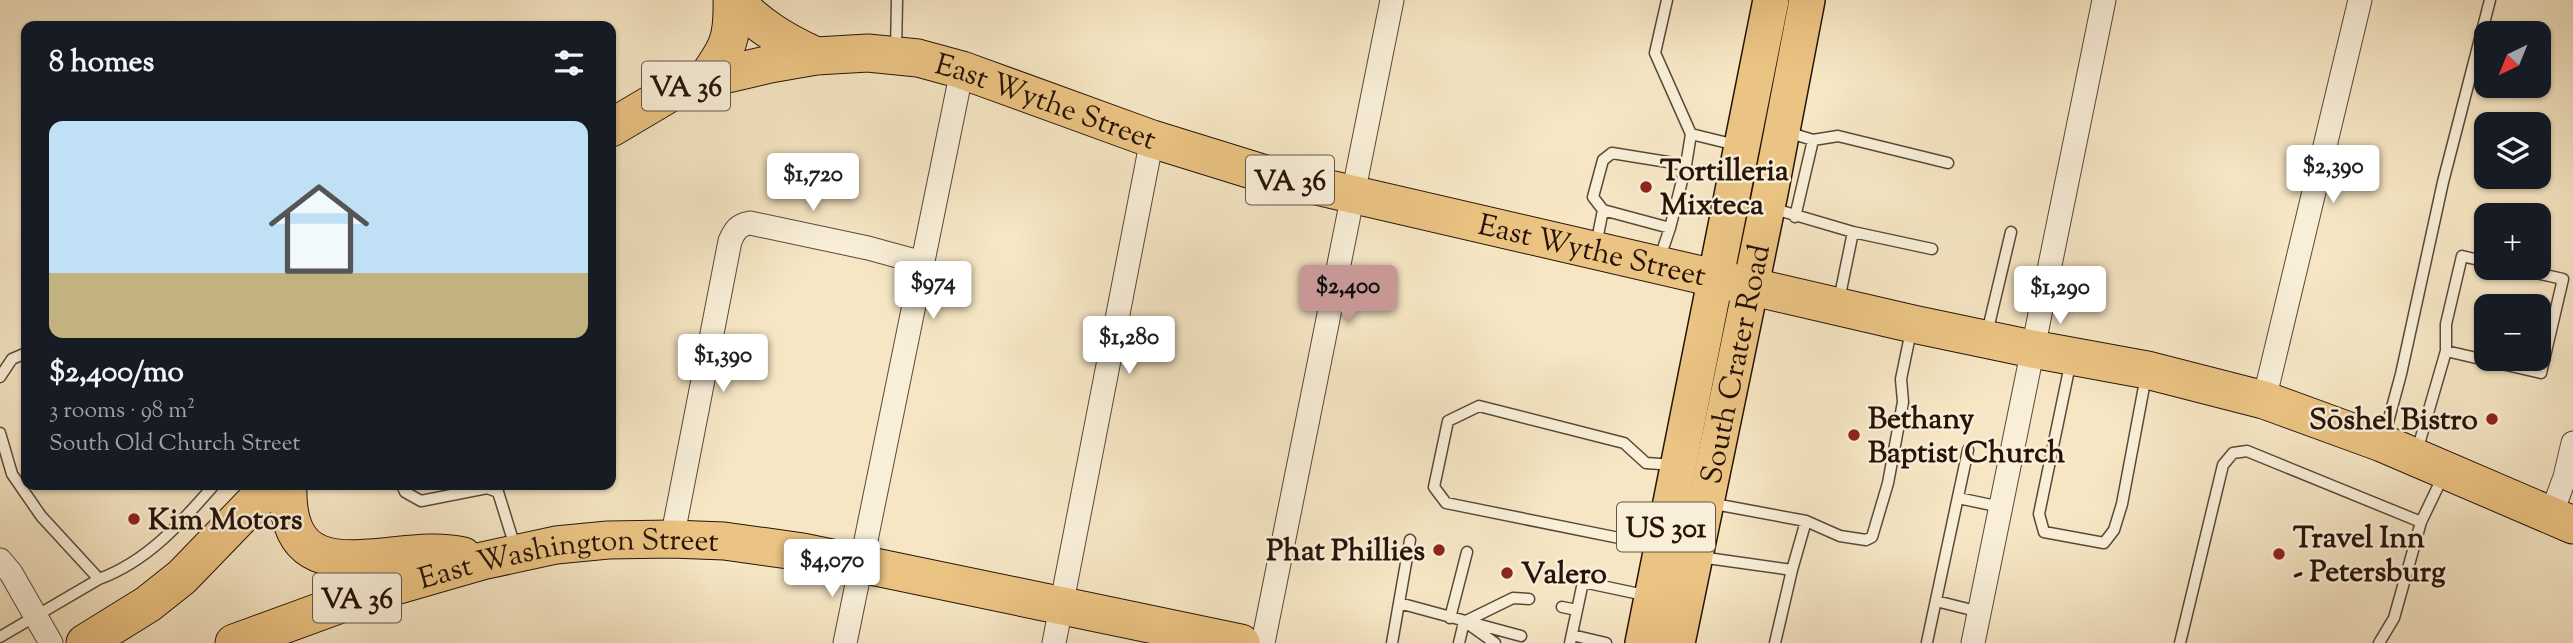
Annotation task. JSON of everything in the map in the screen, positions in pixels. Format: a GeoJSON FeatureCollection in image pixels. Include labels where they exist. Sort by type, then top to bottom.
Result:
{"type":"FeatureCollection","features":[{"type":"Feature","properties":{"kind":"highway"},"geometry":{"type":"LineString","coordinates":[[733,0],[775,37],[816,56]]}},
{"type":"Feature","properties":{"kind":"highway"},"geometry":{"type":"LineString","coordinates":[[706,79],[725,52],[732,29],[733,0]]}},
{"type":"Feature","properties":{"kind":"highway","name":"East Wythe Street"},"geometry":{"type":"LineString","coordinates":[[616,125],[675,90],[706,79],[816,56],[868,53],[895,55],[962,70],[1152,139],[1265,174],[1913,324],[2147,370],[2264,400],[2414,456],[2562,520]]}},
{"type":"Feature","properties":{"kind":"highway"},"geometry":{"type":"LineString","coordinates":[[85,643],[148,604],[182,577],[268,490]]}},
{"type":"Feature","properties":{"kind":"highway"},"geometry":{"type":"LineString","coordinates":[[270,490],[288,504],[291,523],[307,546],[320,554],[344,560],[366,560],[428,551],[482,561]]}},
{"type":"Feature","properties":{"kind":"highway","name":"East Washington Street"},"geometry":{"type":"LineString","coordinates":[[234,643],[370,593],[482,561],[556,545],[672,539],[724,541],[862,563],[1241,643]]}},
{"type":"Feature","properties":{"kind":"main road","name":"South Crater Road"},"geometry":{"type":"LineString","coordinates":[[1677,643],[1678,465],[1771,0]]}},
{"type":"Feature","properties":{"kind":"main road","name":"South Crater Road"},"geometry":{"type":"LineString","coordinates":[[1643,643],[1652,596],[1707,503],[1750,286],[1781,212],[1797,135],[1807,0]]}},
{"type":"Feature","properties":{"kind":"street"},"geometry":{"type":"LineString","coordinates":[[1263,643],[1367,136],[1392,0]]}},
{"type":"Feature","properties":{"kind":"street"},"geometry":{"type":"LineString","coordinates":[[1973,643],[2104,0]]}},
{"type":"Feature","properties":{"kind":"street"},"geometry":{"type":"LineString","coordinates":[[2264,400],[2360,0]]}},
{"type":"Feature","properties":{"kind":"street"},"geometry":{"type":"LineString","coordinates":[[845,643],[962,70]]}},
{"type":"Feature","properties":{"kind":"street"},"geometry":{"type":"LineString","coordinates":[[1054,643],[1152,139]]}},
{"type":"Feature","properties":{"kind":"street"},"geometry":{"type":"LineString","coordinates":[[672,539],[730,241],[735,229],[750,223],[868,248],[923,263]]}},
{"type":"Feature","properties":{"kind":"street"},"geometry":{"type":"LineString","coordinates":[[2562,520],[2565,477],[2573,443]]}},
{"type":"Feature","properties":{"kind":"street"},"geometry":{"type":"LineString","coordinates":[[3,568],[51,643]]}},
{"type":"Feature","properties":{"kind":"lane"},"geometry":{"type":"LineString","coordinates":[[895,55],[897,0]]}},
{"type":"Feature","properties":{"kind":"lane"},"geometry":{"type":"LineString","coordinates":[[1657,266],[1670,228],[1691,134],[1655,53],[1667,0]]}},
{"type":"Feature","properties":{"kind":"lane"},"geometry":{"type":"LineString","coordinates":[[2379,643],[2394,618],[2421,522],[2401,374],[2443,182],[2490,0]]}},
{"type":"Feature","properties":{"kind":"lane"},"geometry":{"type":"LineString","coordinates":[[1691,134],[1742,146]]}},
{"type":"Feature","properties":{"kind":"lane"},"geometry":{"type":"LineString","coordinates":[[1797,135],[1838,136],[1948,163]]}},
{"type":"Feature","properties":{"kind":"lane"},"geometry":{"type":"LineString","coordinates":[[1670,228],[1602,210],[1593,197],[1603,160],[1612,153],[1686,165]]}},
{"type":"Feature","properties":{"kind":"lane"},"geometry":{"type":"LineString","coordinates":[[1595,252],[1602,210]]}},
{"type":"Feature","properties":{"kind":"lane"},"geometry":{"type":"LineString","coordinates":[[1781,212],[1853,232],[1932,249]]}},
{"type":"Feature","properties":{"kind":"lane"},"geometry":{"type":"LineString","coordinates":[[1837,306],[1853,232]]}},
{"type":"Feature","properties":{"kind":"lane"},"geometry":{"type":"LineString","coordinates":[[1986,339],[2011,232]]}},
{"type":"Feature","properties":{"kind":"lane"},"geometry":{"type":"LineString","coordinates":[[2414,456],[2446,351],[2446,324],[2462,256],[2474,259]]}},
{"type":"Feature","properties":{"kind":"lane"},"geometry":{"type":"LineString","coordinates":[[2446,351],[2541,373],[2563,279],[2551,276]]}},
{"type":"Feature","properties":{"kind":"lane"},"geometry":{"type":"LineString","coordinates":[[1707,503],[1806,521],[1840,536],[1866,540],[1872,537],[1888,483],[1903,402],[1901,379],[1913,324]]}},
{"type":"Feature","properties":{"kind":"lane"},"geometry":{"type":"LineString","coordinates":[[0,377],[12,359],[21,355]]}},
{"type":"Feature","properties":{"kind":"lane"},"geometry":{"type":"LineString","coordinates":[[2072,357],[2039,514],[2045,532],[2104,544],[2114,530],[2122,504],[2147,370]]}},
{"type":"Feature","properties":{"kind":"lane"},"geometry":{"type":"LineString","coordinates":[[1678,465],[1646,463],[1624,443],[1479,406],[1448,421],[1434,486],[1446,503],[1792,570]]}},
{"type":"Feature","properties":{"kind":"lane"},"geometry":{"type":"LineString","coordinates":[[0,433],[12,474],[21,487]]}},
{"type":"Feature","properties":{"kind":"lane"},"geometry":{"type":"LineString","coordinates":[[1927,642],[1968,450]]}},
{"type":"Feature","properties":{"kind":"lane"},"geometry":{"type":"LineString","coordinates":[[2180,643],[2223,465],[2233,453],[2247,451],[2421,522]]}},
{"type":"Feature","properties":{"kind":"lane"},"geometry":{"type":"LineString","coordinates":[[23,490],[41,516],[99,579]]}},
{"type":"Feature","properties":{"kind":"lane"},"geometry":{"type":"LineString","coordinates":[[0,637],[37,618],[99,579],[120,572],[171,535],[210,490]]}},
{"type":"Feature","properties":{"kind":"lane"},"geometry":{"type":"LineString","coordinates":[[404,490],[421,501],[476,490]]}},
{"type":"Feature","properties":{"kind":"lane"},"geometry":{"type":"LineString","coordinates":[[492,490],[498,492],[517,553]]}},
{"type":"Feature","properties":{"kind":"lane"},"geometry":{"type":"LineString","coordinates":[[1958,498],[2001,507]]}},
{"type":"Feature","properties":{"kind":"lane"},"geometry":{"type":"LineString","coordinates":[[1775,643],[1806,521]]}},
{"type":"Feature","properties":{"kind":"lane"},"geometry":{"type":"LineString","coordinates":[[1392,643],[1410,540]]}},
{"type":"Feature","properties":{"kind":"lane"},"geometry":{"type":"LineString","coordinates":[[1450,618],[1467,552]]}},
{"type":"Feature","properties":{"kind":"lane"},"geometry":{"type":"LineString","coordinates":[[1606,643],[1571,639],[1583,582],[1652,596]]}},
{"type":"Feature","properties":{"kind":"lane"},"geometry":{"type":"LineString","coordinates":[[1464,621],[1513,598],[1529,599]]}},
{"type":"Feature","properties":{"kind":"lane"},"geometry":{"type":"LineString","coordinates":[[1936,601],[1980,612]]}},
{"type":"Feature","properties":{"kind":"lane"},"geometry":{"type":"LineString","coordinates":[[1399,603],[1521,636]]}},
{"type":"Feature","properties":{"kind":"lane"},"geometry":{"type":"LineString","coordinates":[[1562,607],[1577,610]]}},
{"type":"Feature","properties":{"kind":"lane"},"geometry":{"type":"LineString","coordinates":[[1459,643],[1464,621]]}},
{"type":"Feature","properties":{"kind":"lane"},"geometry":{"type":"LineString","coordinates":[[1464,621],[1494,643]]}},
{"type":"Feature","properties":{"kind":"place","name":"Tortilleria Mixteca"},"geometry":{"type":"Point","coordinates":[1646,187]}},
{"type":"Feature","properties":{"kind":"place","name":"Sōshel Bistro"},"geometry":{"type":"Point","coordinates":[2492,419]}},
{"type":"Feature","properties":{"kind":"place","name":"Bethany Baptist Church"},"geometry":{"type":"Point","coordinates":[1854,435]}},
{"type":"Feature","properties":{"kind":"place","name":"Kim Motors"},"geometry":{"type":"Point","coordinates":[134,519]}},
{"type":"Feature","properties":{"kind":"place","name":"Phat Phillies"},"geometry":{"type":"Point","coordinates":[1439,550]}},
{"type":"Feature","properties":{"kind":"place","name":"Travel Inn - Petersburg"},"geometry":{"type":"Point","coordinates":[2279,554]}},
{"type":"Feature","properties":{"kind":"place","name":"Valero"},"geometry":{"type":"Point","coordinates":[1507,573]}}]}
